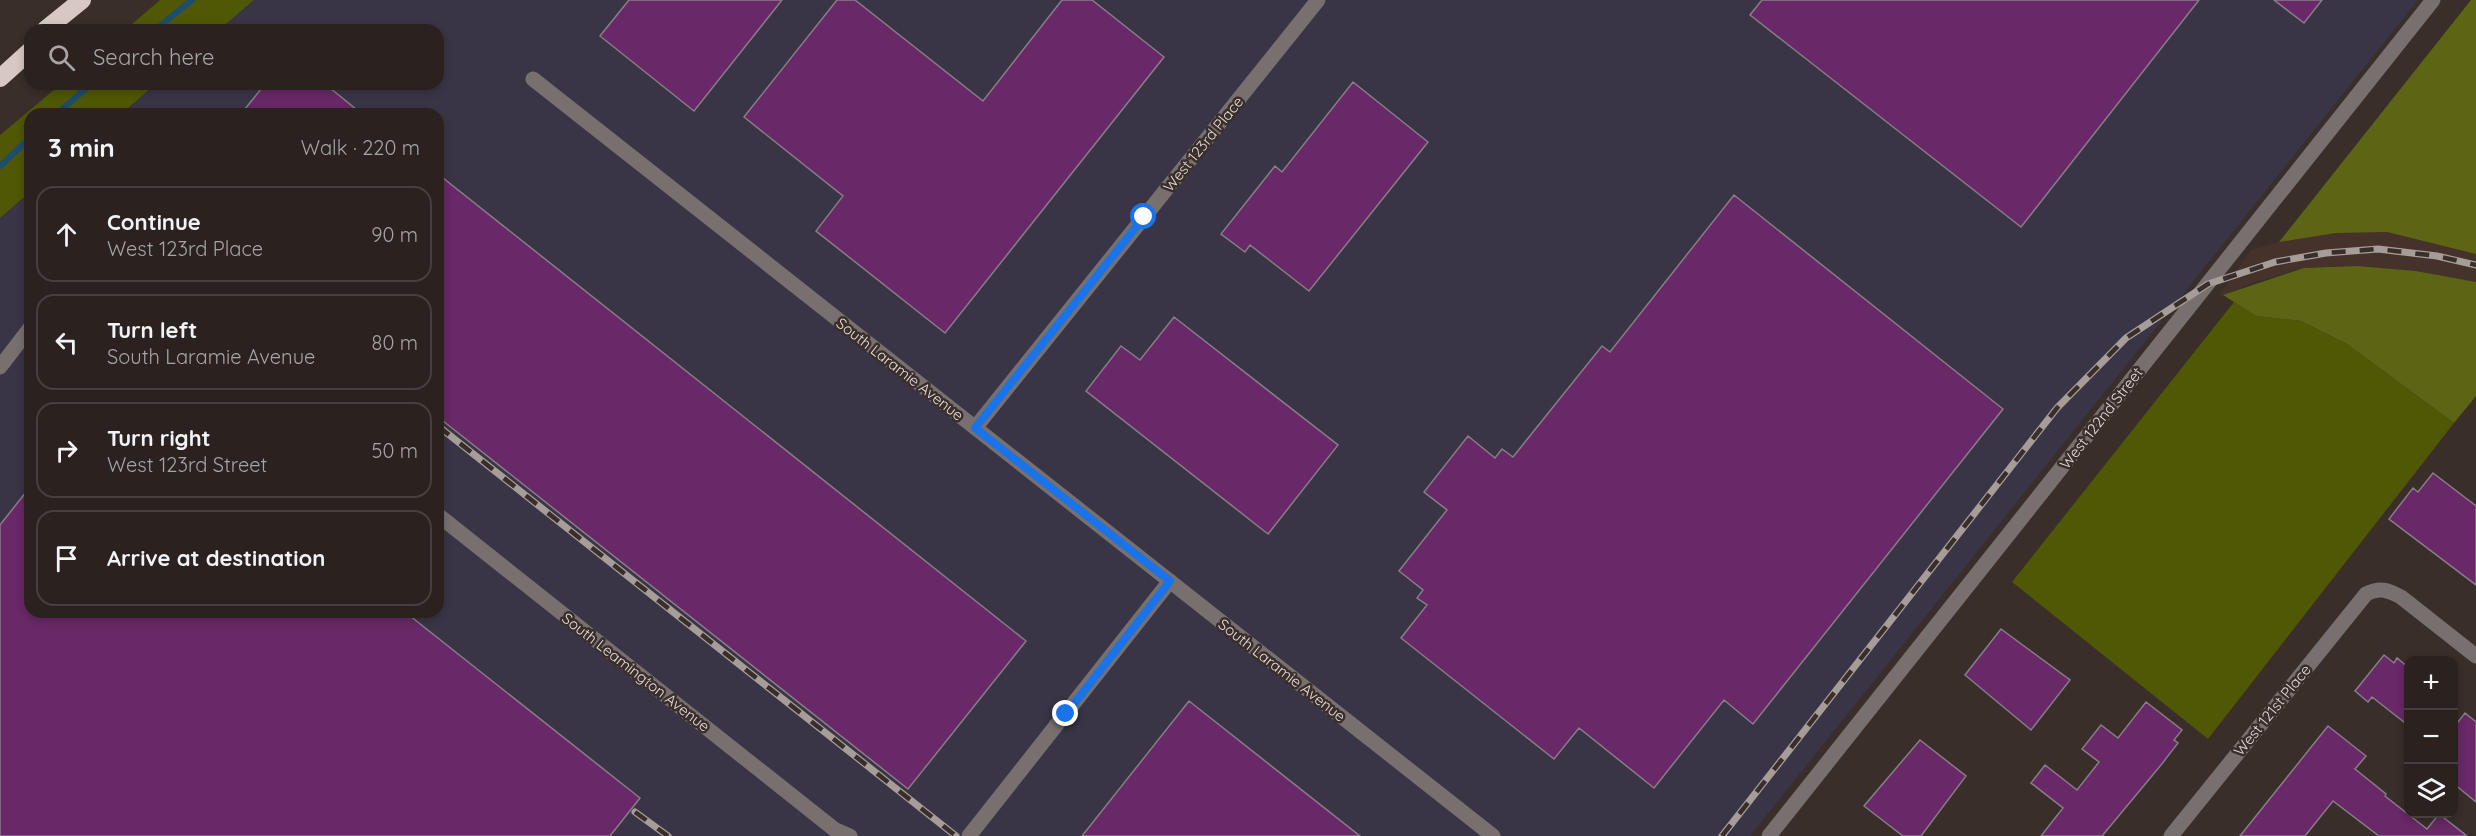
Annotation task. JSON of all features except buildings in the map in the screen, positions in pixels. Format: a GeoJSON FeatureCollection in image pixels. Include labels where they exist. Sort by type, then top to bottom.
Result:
{"type":"FeatureCollection","features":[{"type":"Feature","properties":{"kind":"highway"},"geometry":{"type":"LineString","coordinates":[[53,24],[84,0]]}},
{"type":"Feature","properties":{"kind":"highway"},"geometry":{"type":"LineString","coordinates":[[59,24],[84,0]]}},
{"type":"Feature","properties":{"kind":"highway"},"geometry":{"type":"LineString","coordinates":[[0,67],[24,47]]}},
{"type":"Feature","properties":{"kind":"highway"},"geometry":{"type":"LineString","coordinates":[[0,78],[24,56]]}},
{"type":"Feature","properties":{"kind":"street","name":"West 123rd Place"},"geometry":{"type":"LineString","coordinates":[[975,428],[1318,0]]}},
{"type":"Feature","properties":{"kind":"street","name":"West 122nd Street"},"geometry":{"type":"LineString","coordinates":[[1769,836],[2433,0]]}},
{"type":"Feature","properties":{"kind":"street","name":"South Laramie Avenue"},"geometry":{"type":"LineString","coordinates":[[533,79],[1493,836]]}},
{"type":"Feature","properties":{"kind":"street"},"geometry":{"type":"LineString","coordinates":[[0,367],[24,336]]}},
{"type":"Feature","properties":{"kind":"street","name":"South Leamington Avenue"},"geometry":{"type":"LineString","coordinates":[[444,520],[834,829],[850,836]]}},
{"type":"Feature","properties":{"kind":"street"},"geometry":{"type":"LineString","coordinates":[[969,836],[1170,581]]}},
{"type":"Feature","properties":{"kind":"street","name":"West 121st Place"},"geometry":{"type":"LineString","coordinates":[[2171,836],[2359,601],[2376,589],[2388,590],[2401,597],[2476,656]]}},
{"type":"Feature","properties":{"kind":"shaded area"},"geometry":{"type":"Polygon","coordinates":[[[254,0],[2418,0],[1750,836],[0,836],[0,218],[24,197],[24,618],[444,618],[444,108],[128,108],[149,90],[444,90],[444,24],[226,24],[254,0]]]}},
{"type":"Feature","properties":{"kind":"shaded area"},"geometry":{"type":"Polygon","coordinates":[[[2387,232],[2476,254],[2476,282],[2416,271],[2357,266],[2304,268],[2256,282],[2217,298],[2251,250],[2279,242],[2336,233],[2387,232]]]}},
{"type":"Feature","properties":{"kind":"green space"},"geometry":{"type":"Polygon","coordinates":[[[160,0],[254,0],[226,24],[132,24],[160,0]]]}},
{"type":"Feature","properties":{"kind":"green space"},"geometry":{"type":"Polygon","coordinates":[[[2471,0],[2476,0],[2476,254],[2387,232],[2336,233],[2279,242],[2471,0]]]}},
{"type":"Feature","properties":{"kind":"green space"},"geometry":{"type":"Polygon","coordinates":[[[54,90],[149,90],[128,108],[32,108],[54,90]]]}},
{"type":"Feature","properties":{"kind":"green space"},"geometry":{"type":"Polygon","coordinates":[[[24,115],[24,197],[0,218],[0,135],[24,115]]]}},
{"type":"Feature","properties":{"kind":"green space"},"geometry":{"type":"Polygon","coordinates":[[[2357,266],[2416,271],[2476,282],[2476,396],[2454,423],[2347,344],[2301,321],[2256,316],[2223,295],[2304,268],[2357,266]]]}},
{"type":"Feature","properties":{"kind":"green space"},"geometry":{"type":"Polygon","coordinates":[[[2234,302],[2256,316],[2301,321],[2347,344],[2454,423],[2208,739],[2012,582],[2234,302]]]}},
{"type":"Feature","properties":{"kind":"waterway"},"geometry":{"type":"LineString","coordinates":[[162,24],[192,0]]}},
{"type":"Feature","properties":{"kind":"waterway"},"geometry":{"type":"LineString","coordinates":[[64,108],[84,90]]}},
{"type":"Feature","properties":{"kind":"waterway"},"geometry":{"type":"LineString","coordinates":[[0,166],[24,144]]}},
{"type":"Feature","properties":{"kind":"railway"},"geometry":{"type":"LineString","coordinates":[[1722,836],[2057,408],[2126,338],[2208,284],[2275,262],[2326,253],[2378,249],[2437,256],[2476,265]]}},
{"type":"Feature","properties":{"kind":"railway"},"geometry":{"type":"LineString","coordinates":[[444,431],[956,836]]}},
{"type":"Feature","properties":{"kind":"railway"},"geometry":{"type":"LineString","coordinates":[[635,812],[668,836]]}},
{"type":"Feature","properties":{"kind":"route"},"geometry":{"type":"LineString","coordinates":[[1066,714],[1170,581],[975,428],[1144,217]]}}]}
